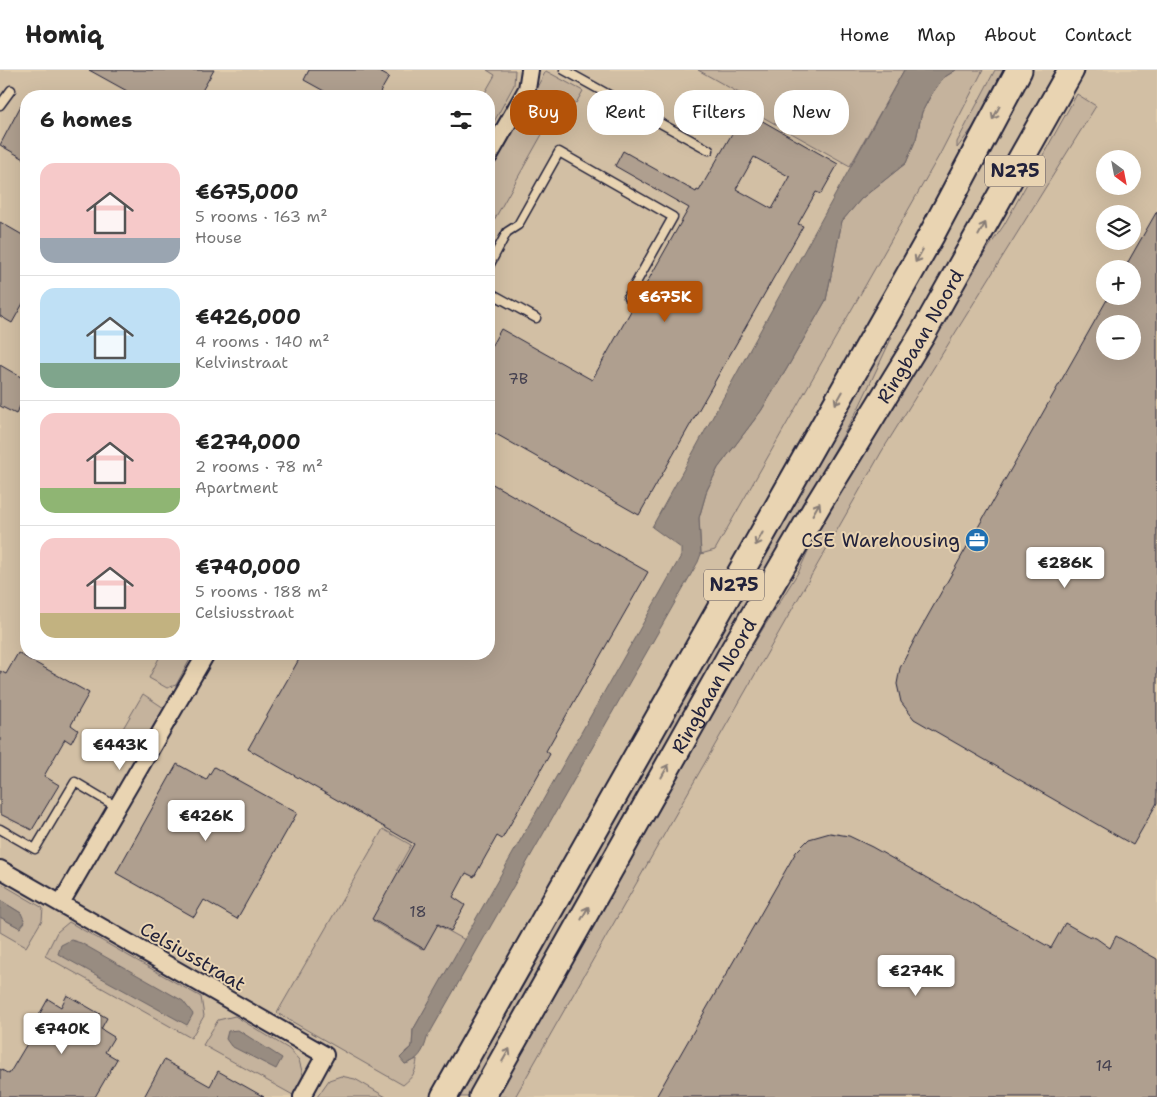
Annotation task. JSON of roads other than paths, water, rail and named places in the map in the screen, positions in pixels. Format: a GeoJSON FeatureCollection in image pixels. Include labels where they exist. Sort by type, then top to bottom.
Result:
{"type":"FeatureCollection","features":[{"type":"Feature","properties":{"kind":"main road","name":"Ringbaan Noord"},"geometry":{"type":"LineString","coordinates":[[444,1097],[932,234],[1018,70]]}},
{"type":"Feature","properties":{"kind":"main road","name":"Ringbaan Noord"},"geometry":{"type":"LineString","coordinates":[[482,1097],[734,649],[819,503],[922,335],[1071,70]]}},
{"type":"Feature","properties":{"kind":"street"},"geometry":{"type":"LineString","coordinates":[[495,145],[527,89],[530,70]]}},
{"type":"Feature","properties":{"kind":"street"},"geometry":{"type":"LineString","coordinates":[[61,903],[202,660]]}},
{"type":"Feature","properties":{"kind":"street","name":"Celsiusstraat"},"geometry":{"type":"LineString","coordinates":[[0,869],[325,1055],[302,1097]]}},
{"type":"Feature","properties":{"kind":"lane"},"geometry":{"type":"LineString","coordinates":[[564,70],[709,150]]}},
{"type":"Feature","properties":{"kind":"lane"},"geometry":{"type":"LineString","coordinates":[[0,105],[11,90]]}},
{"type":"Feature","properties":{"kind":"lane"},"geometry":{"type":"LineString","coordinates":[[495,255],[507,232],[518,225],[559,152],[673,218],[628,297]]}},
{"type":"Feature","properties":{"kind":"lane"},"geometry":{"type":"LineString","coordinates":[[495,295],[536,318]]}},
{"type":"Feature","properties":{"kind":"lane"},"geometry":{"type":"LineString","coordinates":[[0,829],[35,849],[75,782],[117,806]]}},
{"type":"Feature","properties":{"kind":"place","name":"CSE Warehousing"},"geometry":{"type":"Point","coordinates":[977,540]}}]}
